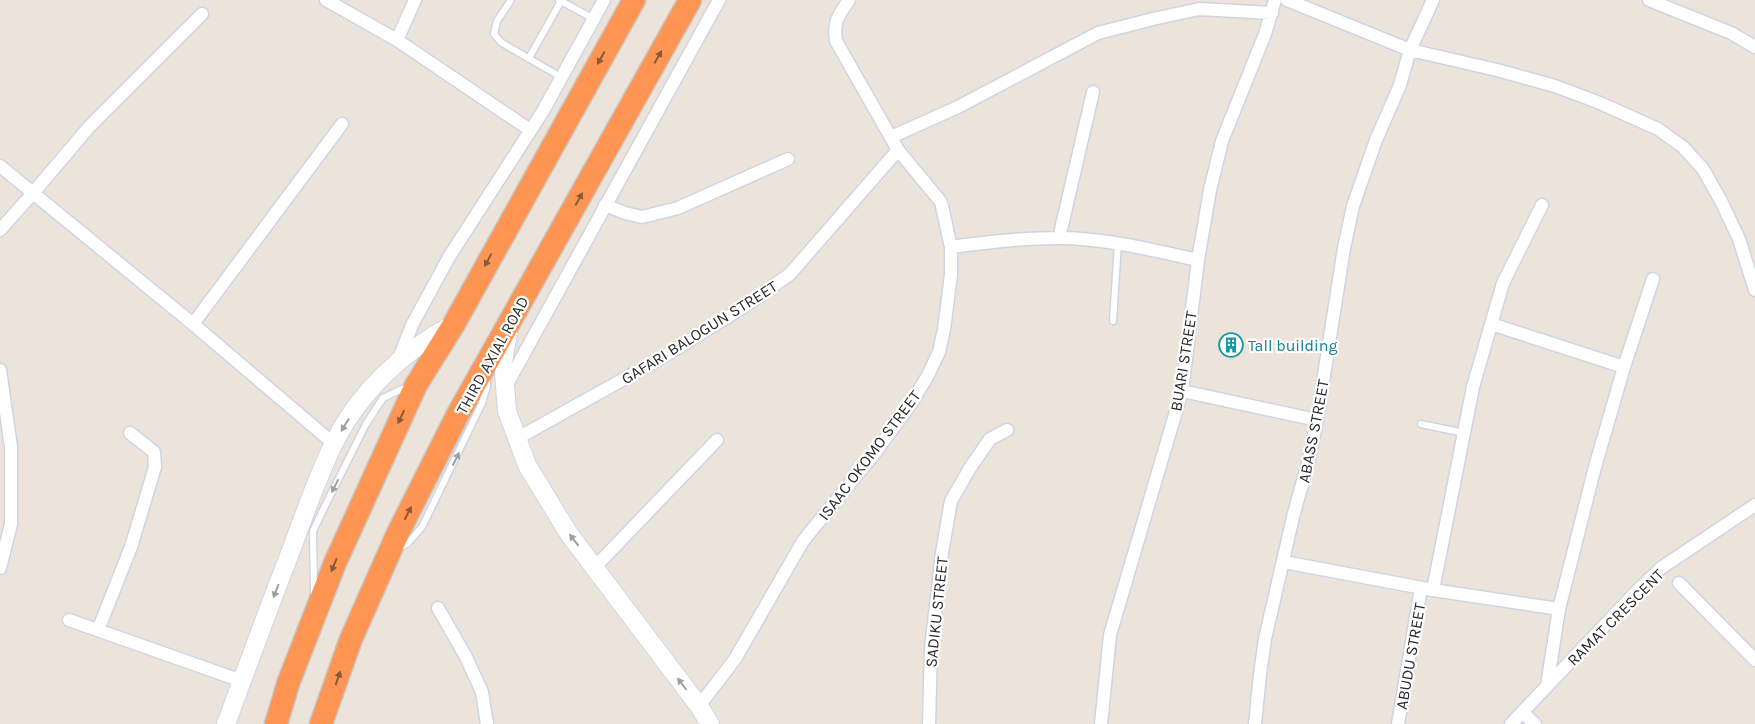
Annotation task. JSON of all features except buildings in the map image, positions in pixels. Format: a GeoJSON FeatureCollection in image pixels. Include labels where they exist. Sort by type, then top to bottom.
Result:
{"type":"FeatureCollection","features":[{"type":"Feature","properties":{"kind":"highway"},"geometry":{"type":"LineString","coordinates":[[276,724],[289,682],[334,563],[416,385],[454,324],[634,0]]}},
{"type":"Feature","properties":{"kind":"highway","name":"THIRD AXIAL ROAD"},"geometry":{"type":"LineString","coordinates":[[322,724],[351,639],[389,553],[458,414],[690,0]]}},
{"type":"Feature","properties":{"kind":"street"},"geometry":{"type":"LineString","coordinates":[[326,0],[397,40],[530,130]]}},
{"type":"Feature","properties":{"kind":"street"},"geometry":{"type":"LineString","coordinates":[[397,40],[415,0]]}},
{"type":"Feature","properties":{"kind":"street"},"geometry":{"type":"LineString","coordinates":[[398,361],[412,325],[449,257],[530,130],[604,0]]}},
{"type":"Feature","properties":{"kind":"street"},"geometry":{"type":"LineString","coordinates":[[505,388],[719,0]]}},
{"type":"Feature","properties":{"kind":"street","name":"ISAAC OKOMO STREET"},"geometry":{"type":"LineString","coordinates":[[699,706],[735,659],[803,541],[874,454],[910,405],[939,352],[944,330],[951,275],[951,247],[941,202],[898,150],[836,41],[834,27],[838,15],[849,0]]}},
{"type":"Feature","properties":{"kind":"street","name":"BUARI STREET"},"geometry":{"type":"LineString","coordinates":[[1101,724],[1110,636],[1182,390],[1198,260],[1210,190],[1222,141],[1272,13],[1275,0]]}},
{"type":"Feature","properties":{"kind":"street"},"geometry":{"type":"LineString","coordinates":[[1287,0],[1410,50],[1555,86],[1658,129],[1683,147],[1703,169],[1739,239],[1755,290]]}},
{"type":"Feature","properties":{"kind":"street","name":"ABASS STREET"},"geometry":{"type":"LineString","coordinates":[[1255,724],[1265,638],[1293,517],[1303,487],[1317,420],[1344,248],[1353,206],[1376,140],[1400,86],[1410,50],[1433,0]]}},
{"type":"Feature","properties":{"kind":"street"},"geometry":{"type":"LineString","coordinates":[[1649,0],[1731,33],[1755,47]]}},
{"type":"Feature","properties":{"kind":"street"},"geometry":{"type":"LineString","coordinates":[[890,137],[958,107],[1098,33],[1153,18],[1199,9],[1272,13]]}},
{"type":"Feature","properties":{"kind":"street"},"geometry":{"type":"LineString","coordinates":[[0,230],[89,126],[202,14]]}},
{"type":"Feature","properties":{"kind":"street"},"geometry":{"type":"LineString","coordinates":[[1059,238],[1093,92]]}},
{"type":"Feature","properties":{"kind":"street"},"geometry":{"type":"LineString","coordinates":[[193,324],[342,124]]}},
{"type":"Feature","properties":{"kind":"street","name":"GAFARI BALOGUN STREET"},"geometry":{"type":"LineString","coordinates":[[516,440],[658,360],[745,306],[790,274],[898,150]]}},
{"type":"Feature","properties":{"kind":"street"},"geometry":{"type":"LineString","coordinates":[[606,205],[625,213],[642,217],[678,208],[788,159]]}},
{"type":"Feature","properties":{"kind":"street"},"geometry":{"type":"LineString","coordinates":[[0,166],[193,324],[334,444]]}},
{"type":"Feature","properties":{"kind":"street","name":"ABUDU STREET"},"geometry":{"type":"LineString","coordinates":[[1398,724],[1473,387],[1503,284],[1542,205]]}},
{"type":"Feature","properties":{"kind":"street"},"geometry":{"type":"LineString","coordinates":[[951,247],[1001,240],[1059,238],[1118,243],[1198,260]]}},
{"type":"Feature","properties":{"kind":"street"},"geometry":{"type":"LineString","coordinates":[[1547,686],[1559,608],[1595,467],[1624,367],[1653,279]]}},
{"type":"Feature","properties":{"kind":"street"},"geometry":{"type":"LineString","coordinates":[[514,315],[504,352],[505,388],[507,411],[516,440],[527,465],[569,534],[699,706],[710,724]]}},
{"type":"Feature","properties":{"kind":"street"},"geometry":{"type":"LineString","coordinates":[[226,724],[309,504],[334,444],[358,405],[398,361],[436,333],[454,324]]}},
{"type":"Feature","properties":{"kind":"street"},"geometry":{"type":"LineString","coordinates":[[1491,324],[1624,367]]}},
{"type":"Feature","properties":{"kind":"street"},"geometry":{"type":"LineString","coordinates":[[0,370],[11,447],[11,524],[0,568]]}},
{"type":"Feature","properties":{"kind":"street"},"geometry":{"type":"LineString","coordinates":[[1182,390],[1317,420]]}},
{"type":"Feature","properties":{"kind":"street","name":"SADIKU STREET"},"geometry":{"type":"LineString","coordinates":[[929,724],[931,648],[942,553],[952,501],[970,468],[990,439],[1007,430]]}},
{"type":"Feature","properties":{"kind":"street"},"geometry":{"type":"LineString","coordinates":[[98,630],[131,547],[155,467],[154,452],[130,433]]}},
{"type":"Feature","properties":{"kind":"street"},"geometry":{"type":"LineString","coordinates":[[595,566],[717,440]]}},
{"type":"Feature","properties":{"kind":"street","name":"RAMAT CRESCENT"},"geometry":{"type":"LineString","coordinates":[[1511,724],[1661,568],[1755,505]]}},
{"type":"Feature","properties":{"kind":"street"},"geometry":{"type":"LineString","coordinates":[[1284,562],[1427,589],[1559,608]]}},
{"type":"Feature","properties":{"kind":"street"},"geometry":{"type":"LineString","coordinates":[[1679,584],[1755,660]]}},
{"type":"Feature","properties":{"kind":"street"},"geometry":{"type":"LineString","coordinates":[[438,608],[466,657],[482,692],[488,724]]}},
{"type":"Feature","properties":{"kind":"street"},"geometry":{"type":"LineString","coordinates":[[69,620],[242,681]]}},
{"type":"Feature","properties":{"kind":"street"},"geometry":{"type":"LineString","coordinates":[[1522,712],[1535,724]]}},
{"type":"Feature","properties":{"kind":"lane"},"geometry":{"type":"LineString","coordinates":[[511,0],[497,21],[494,34],[502,42],[561,77]]}},
{"type":"Feature","properties":{"kind":"lane"},"geometry":{"type":"LineString","coordinates":[[529,58],[560,0],[594,19]]}},
{"type":"Feature","properties":{"kind":"lane"},"geometry":{"type":"LineString","coordinates":[[1113,321],[1118,243]]}},
{"type":"Feature","properties":{"kind":"lane"},"geometry":{"type":"LineString","coordinates":[[315,613],[314,530],[366,424],[383,398],[416,385]]}},
{"type":"Feature","properties":{"kind":"lane"},"geometry":{"type":"LineString","coordinates":[[1421,424],[1464,433]]}},
{"type":"Feature","properties":{"kind":"place","name":"Tall building"},"geometry":{"type":"Point","coordinates":[1231,345]}}]}
